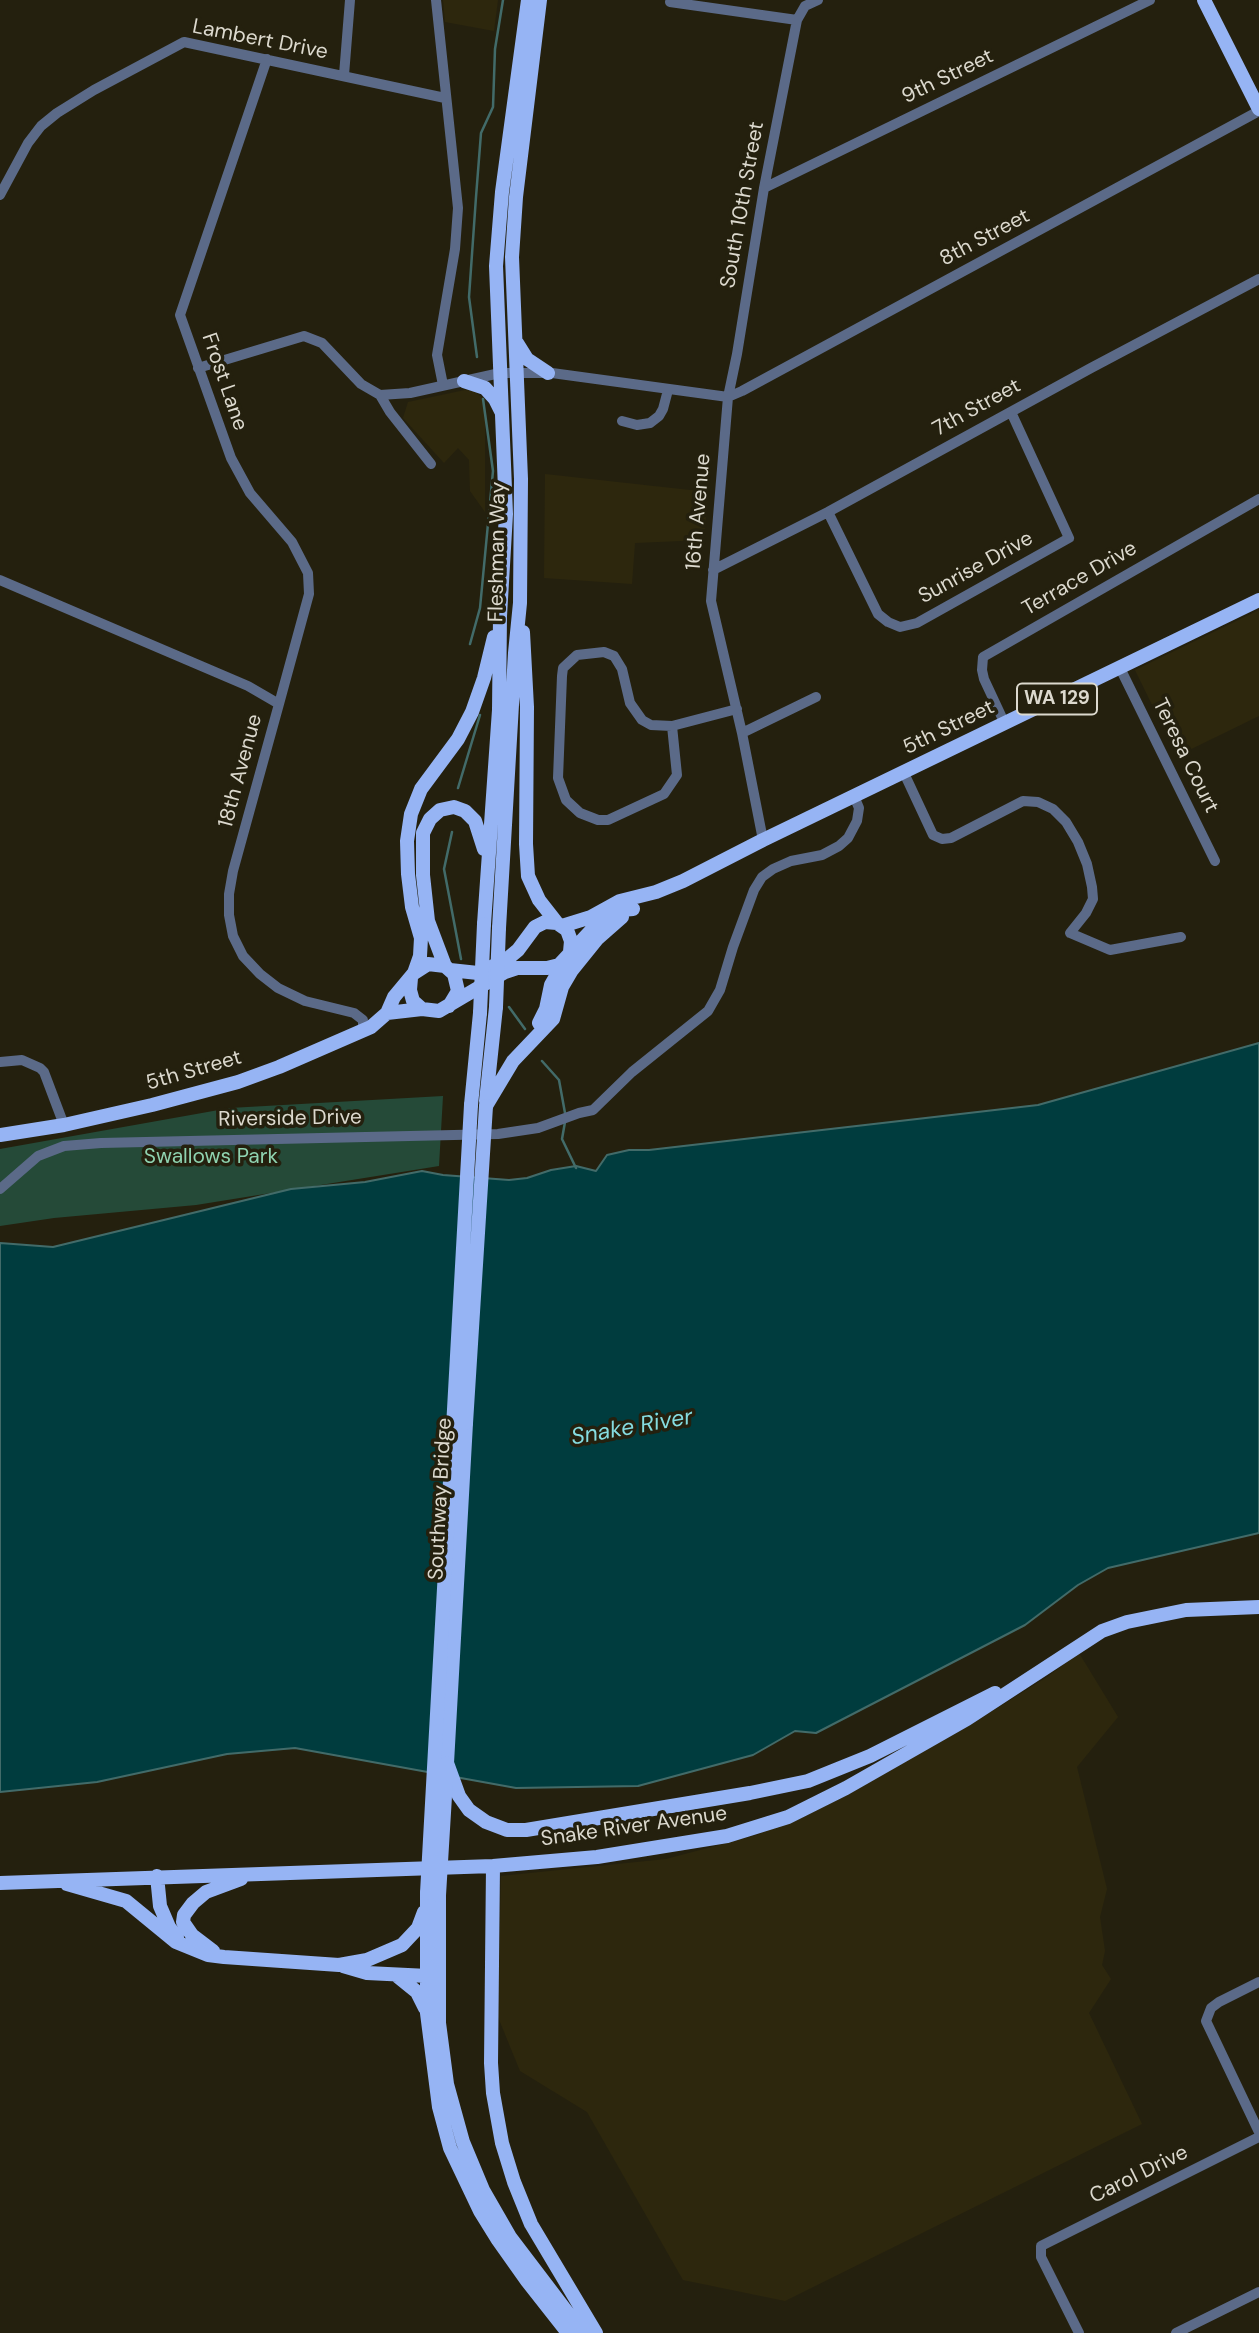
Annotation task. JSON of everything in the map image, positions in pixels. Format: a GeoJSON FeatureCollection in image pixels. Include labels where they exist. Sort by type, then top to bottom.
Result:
{"type":"FeatureCollection","features":[{"type":"Feature","properties":{"kind":"main road","name":"Fleshman Way"},"geometry":{"type":"LineString","coordinates":[[478,1106],[487,860],[499,710],[500,616],[506,514],[496,266],[502,192],[528,0]]}},
{"type":"Feature","properties":{"kind":"main road","name":"Fleshman Way"},"geometry":{"type":"LineString","coordinates":[[478,1106],[496,1007],[514,653],[520,603],[521,479],[512,257],[516,197],[540,0]]}},
{"type":"Feature","properties":{"kind":"main road"},"geometry":{"type":"LineString","coordinates":[[1204,0],[1259,110]]}},
{"type":"Feature","properties":{"kind":"main road"},"geometry":{"type":"LineString","coordinates":[[515,338],[527,359],[548,373]]}},
{"type":"Feature","properties":{"kind":"main road"},"geometry":{"type":"LineString","coordinates":[[464,381],[478,384],[491,393],[503,418]]}},
{"type":"Feature","properties":{"kind":"main road","name":"5th Street"},"geometry":{"type":"LineString","coordinates":[[448,968],[478,973],[506,960],[518,950],[535,927],[545,922],[560,925],[591,917],[620,901],[656,892],[700,873],[1259,598]]}},
{"type":"Feature","properties":{"kind":"main road"},"geometry":{"type":"LineString","coordinates":[[387,1013],[422,1009],[433,1012],[449,1006],[505,972],[527,966],[547,968],[567,957],[570,935],[539,900],[528,876],[526,672],[520,603]]}},
{"type":"Feature","properties":{"kind":"main road"},"geometry":{"type":"LineString","coordinates":[[422,1009],[411,996],[421,938],[412,907],[408,874],[407,841],[411,814],[421,789],[458,739],[472,712],[500,616]]}},
{"type":"Feature","properties":{"kind":"main road"},"geometry":{"type":"LineString","coordinates":[[449,1006],[458,991],[457,980],[448,968],[428,921],[425,898],[423,833],[430,819],[440,810],[454,807],[465,811],[481,832],[487,860]]}},
{"type":"Feature","properties":{"kind":"main road","name":"5th Street"},"geometry":{"type":"LineString","coordinates":[[530,1043],[546,1009],[551,985],[567,957],[599,922],[622,910],[633,909],[656,892]]}},
{"type":"Feature","properties":{"kind":"main road"},"geometry":{"type":"LineString","coordinates":[[478,1106],[513,1062],[553,1019],[562,987],[587,950],[614,923],[633,909]]}},
{"type":"Feature","properties":{"kind":"main road"},"geometry":{"type":"LineString","coordinates":[[413,976],[428,964],[448,968]]}},
{"type":"Feature","properties":{"kind":"main road","name":"5th Street"},"geometry":{"type":"LineString","coordinates":[[0,1135],[64,1125],[238,1082],[363,1032],[387,1013],[394,997],[413,976]]}},
{"type":"Feature","properties":{"kind":"main road","name":"Southway Bridge"},"geometry":{"type":"LineString","coordinates":[[433,1894],[447,1763],[478,1106]]}},
{"type":"Feature","properties":{"kind":"main road","name":"Southway Bridge"},"geometry":{"type":"LineString","coordinates":[[433,1894],[478,1106]]}},
{"type":"Feature","properties":{"kind":"main road","name":"Snake River Avenue"},"geometry":{"type":"LineString","coordinates":[[0,1883],[494,1866],[646,1851],[727,1836],[767,1825],[846,1788],[967,1719],[1102,1631],[1127,1622],[1186,1610],[1259,1607]]}},
{"type":"Feature","properties":{"kind":"main road"},"geometry":{"type":"LineString","coordinates":[[447,1763],[459,1796],[469,1810],[486,1822],[507,1830],[526,1830],[655,1810],[808,1781],[870,1756],[1031,1676]]}},
{"type":"Feature","properties":{"kind":"main road"},"geometry":{"type":"LineString","coordinates":[[494,1866],[491,2063],[493,2094],[502,2143],[531,2224],[596,2333]]}},
{"type":"Feature","properties":{"kind":"main road"},"geometry":{"type":"LineString","coordinates":[[224,1957],[206,1948],[192,1935],[183,1922],[184,1915],[206,1892],[265,1873]]}},
{"type":"Feature","properties":{"kind":"main road"},"geometry":{"type":"LineString","coordinates":[[157,1876],[160,1906],[169,1927],[188,1948]]}},
{"type":"Feature","properties":{"kind":"main road"},"geometry":{"type":"LineString","coordinates":[[57,1881],[126,1901],[167,1936],[208,1955],[339,1965],[367,1973],[428,1976]]}},
{"type":"Feature","properties":{"kind":"main road"},"geometry":{"type":"LineString","coordinates":[[433,1894],[440,1962],[439,2023],[447,2084],[463,2141],[483,2190],[510,2237],[583,2333]]}},
{"type":"Feature","properties":{"kind":"main road"},"geometry":{"type":"LineString","coordinates":[[339,1965],[367,1960],[402,1945],[418,1928],[433,1894]]}},
{"type":"Feature","properties":{"kind":"main road"},"geometry":{"type":"LineString","coordinates":[[433,1894],[427,2013],[439,2107],[450,2148],[480,2211],[498,2240],[568,2333]]}},
{"type":"Feature","properties":{"kind":"main road"},"geometry":{"type":"LineString","coordinates":[[428,1976],[440,1962]]}},
{"type":"Feature","properties":{"kind":"main road"},"geometry":{"type":"LineString","coordinates":[[397,1975],[417,1992],[427,2013]]}},
{"type":"Feature","properties":{"kind":"street"},"geometry":{"type":"LineString","coordinates":[[344,75],[350,0]]}},
{"type":"Feature","properties":{"kind":"street"},"geometry":{"type":"LineString","coordinates":[[436,0],[457,208],[455,248],[437,355],[443,385]]}},
{"type":"Feature","properties":{"kind":"street"},"geometry":{"type":"LineString","coordinates":[[670,2],[797,20],[805,6],[818,0]]}},
{"type":"Feature","properties":{"kind":"street","name":"9th Street"},"geometry":{"type":"LineString","coordinates":[[764,188],[1150,0]]}},
{"type":"Feature","properties":{"kind":"street","name":"South 10th Street"},"geometry":{"type":"LineString","coordinates":[[728,397],[764,188],[797,20]]}},
{"type":"Feature","properties":{"kind":"street","name":"Lambert Drive"},"geometry":{"type":"LineString","coordinates":[[0,195],[27,143],[41,126],[94,90],[176,45],[191,42],[445,98]]}},
{"type":"Feature","properties":{"kind":"street","name":"Frost Lane"},"geometry":{"type":"LineString","coordinates":[[267,59],[180,314],[231,458],[250,493],[292,542],[308,573],[309,594],[279,704]]}},
{"type":"Feature","properties":{"kind":"street","name":"8th Street"},"geometry":{"type":"LineString","coordinates":[[728,397],[1259,110]]}},
{"type":"Feature","properties":{"kind":"street","name":"7th Street"},"geometry":{"type":"LineString","coordinates":[[713,570],[828,512],[1259,279]]}},
{"type":"Feature","properties":{"kind":"street"},"geometry":{"type":"LineString","coordinates":[[198,368],[304,336],[322,343],[361,384],[380,395],[431,464]]}},
{"type":"Feature","properties":{"kind":"street"},"geometry":{"type":"LineString","coordinates":[[380,395],[410,393],[500,373],[548,373],[728,397]]}},
{"type":"Feature","properties":{"kind":"street"},"geometry":{"type":"LineString","coordinates":[[622,421],[637,425],[650,423],[663,409],[668,390]]}},
{"type":"Feature","properties":{"kind":"street","name":"16th Avenue"},"geometry":{"type":"LineString","coordinates":[[728,397],[711,601],[743,733],[763,840]]}},
{"type":"Feature","properties":{"kind":"street","name":"Sunrise Drive"},"geometry":{"type":"LineString","coordinates":[[828,512],[878,614],[900,627],[917,623],[1069,538],[1011,412]]}},
{"type":"Feature","properties":{"kind":"street","name":"Terrace Drive"},"geometry":{"type":"LineString","coordinates":[[1005,724],[984,679],[981,663],[983,657],[1259,499]]}},
{"type":"Feature","properties":{"kind":"street","name":"18th Avenue"},"geometry":{"type":"LineString","coordinates":[[0,580],[248,686],[279,704],[233,871],[229,915],[233,936],[243,956],[278,988],[305,1001],[354,1013],[363,1020],[363,1032]]}},
{"type":"Feature","properties":{"kind":"street"},"geometry":{"type":"LineString","coordinates":[[672,726],[677,775],[664,794],[608,820],[598,820],[580,813],[566,800],[558,778],[562,676],[569,660],[585,653],[604,652],[614,656],[622,669],[630,703],[642,720],[651,724],[672,726],[737,709]]}},
{"type":"Feature","properties":{"kind":"street","name":"Teresa Court"},"geometry":{"type":"LineString","coordinates":[[1120,668],[1215,861]]}},
{"type":"Feature","properties":{"kind":"street"},"geometry":{"type":"LineString","coordinates":[[743,733],[817,697]]}},
{"type":"Feature","properties":{"kind":"street"},"geometry":{"type":"LineString","coordinates":[[904,773],[933,835],[942,839],[951,838],[1023,801],[1038,802],[1052,809],[1066,822],[1087,864],[1093,899],[1070,933],[1110,950],[1181,937]]}},
{"type":"Feature","properties":{"kind":"street","name":"Riverside Drive"},"geometry":{"type":"LineString","coordinates":[[0,1189],[38,1156],[64,1146],[126,1142],[498,1134],[538,1128],[593,1110],[632,1072],[708,1011],[720,990],[741,924],[762,877],[791,861],[822,855],[839,846],[848,838],[857,821],[859,808],[854,796]]}},
{"type":"Feature","properties":{"kind":"street"},"geometry":{"type":"LineString","coordinates":[[0,1062],[22,1060],[40,1068],[64,1125]]}},
{"type":"Feature","properties":{"kind":"street"},"geometry":{"type":"LineString","coordinates":[[1259,1982],[1219,2002],[1207,2015],[1208,2028],[1259,2134]]}},
{"type":"Feature","properties":{"kind":"street","name":"Carol Drive"},"geometry":{"type":"LineString","coordinates":[[1079,2333],[1041,2257],[1040,2251],[1044,2243],[1259,2134]]}},
{"type":"Feature","properties":{"kind":"street"},"geometry":{"type":"LineString","coordinates":[[1176,2333],[1259,2292]]}},
{"type":"Feature","properties":{"kind":"shaded area"},"geometry":{"type":"Polygon","coordinates":[[[443,0],[498,0],[494,31],[445,22],[443,0]]]}},
{"type":"Feature","properties":{"kind":"shaded area"},"geometry":{"type":"Polygon","coordinates":[[[465,390],[474,391],[485,400],[485,512],[470,491],[469,460],[458,448],[444,463],[403,418],[408,402],[465,390]]]}},
{"type":"Feature","properties":{"kind":"shaded area"},"geometry":{"type":"Polygon","coordinates":[[[545,474],[708,492],[704,540],[635,543],[632,584],[544,578],[545,474]]]}},
{"type":"Feature","properties":{"kind":"shaded area"},"geometry":{"type":"Polygon","coordinates":[[[1259,610],[1259,716],[1177,756],[1135,670],[1259,610]]]}},
{"type":"Feature","properties":{"kind":"shaded area"},"geometry":{"type":"Polygon","coordinates":[[[1079,1653],[1118,1717],[1077,1767],[1107,1889],[1100,1917],[1105,1951],[1102,1965],[1111,1979],[1089,2013],[1142,2124],[785,2301],[683,2280],[587,2112],[520,2071],[498,2017],[501,1876],[666,1859],[757,1835],[823,1805],[962,1730],[1047,1677],[1079,1653]]]}},
{"type":"Feature","properties":{"kind":"green space","name":"Swallows Park"},"geometry":{"type":"Polygon","coordinates":[[[443,1096],[439,1166],[196,1205],[54,1218],[0,1226],[0,1149],[230,1108],[443,1096]]]}},
{"type":"Feature","properties":{"kind":"water","name":"Snake River"},"geometry":{"type":"Polygon","coordinates":[[[1259,1043],[1259,1533],[1108,1568],[1078,1585],[1025,1625],[816,1733],[795,1731],[753,1755],[638,1786],[516,1788],[295,1748],[227,1754],[97,1782],[0,1792],[0,1243],[53,1247],[291,1189],[365,1182],[422,1171],[509,1180],[576,1166],[596,1171],[607,1155],[629,1150],[649,1150],[1038,1105],[1259,1043]]]}},
{"type":"Feature","properties":{"kind":"waterway"},"geometry":{"type":"LineString","coordinates":[[477,357],[469,297],[476,197],[481,133],[493,107],[495,49],[503,0]]}},
{"type":"Feature","properties":{"kind":"waterway"},"geometry":{"type":"LineString","coordinates":[[470,644],[480,608],[493,471],[483,399]]}},
{"type":"Feature","properties":{"kind":"waterway"},"geometry":{"type":"LineString","coordinates":[[458,788],[480,715]]}},
{"type":"Feature","properties":{"kind":"waterway"},"geometry":{"type":"LineString","coordinates":[[452,832],[444,869],[461,959]]}},
{"type":"Feature","properties":{"kind":"waterway"},"geometry":{"type":"LineString","coordinates":[[509,1007],[525,1029]]}},
{"type":"Feature","properties":{"kind":"waterway"},"geometry":{"type":"LineString","coordinates":[[542,1061],[559,1080],[565,1113]]}},
{"type":"Feature","properties":{"kind":"waterway"},"geometry":{"type":"LineString","coordinates":[[565,1122],[562,1139],[576,1168]]}}]}
